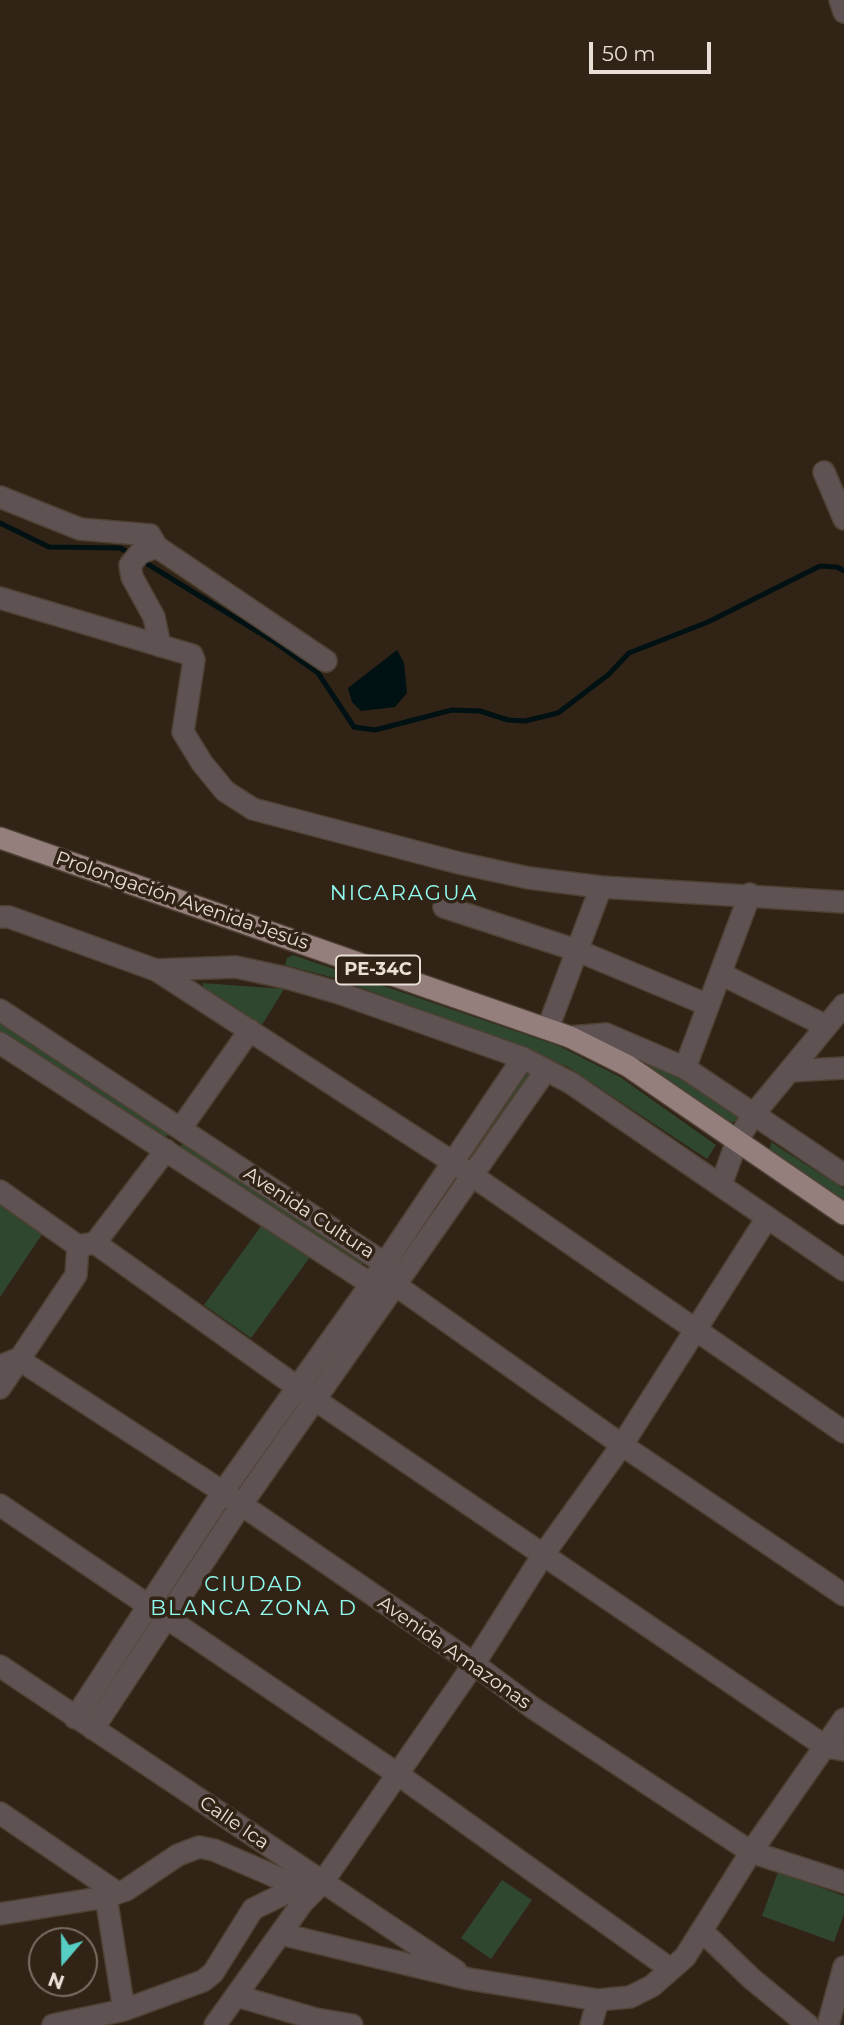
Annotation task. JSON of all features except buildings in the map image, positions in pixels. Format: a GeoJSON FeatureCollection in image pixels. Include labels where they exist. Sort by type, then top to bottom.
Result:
{"type":"FeatureCollection","features":[{"type":"Feature","properties":{"kind":"main road","name":"Prolongación Avenida Jesús"},"geometry":{"type":"LineString","coordinates":[[0,838],[570,1037],[628,1066],[844,1214]]}},
{"type":"Feature","properties":{"kind":"street"},"geometry":{"type":"LineString","coordinates":[[841,0],[844,12]]}},
{"type":"Feature","properties":{"kind":"street"},"geometry":{"type":"LineString","coordinates":[[824,472],[844,519]]}},
{"type":"Feature","properties":{"kind":"street"},"geometry":{"type":"LineString","coordinates":[[0,497],[80,529],[150,535],[132,578],[154,617],[160,646]]}},
{"type":"Feature","properties":{"kind":"street"},"geometry":{"type":"LineString","coordinates":[[142,555],[326,661]]}},
{"type":"Feature","properties":{"kind":"street"},"geometry":{"type":"LineString","coordinates":[[0,598],[194,657],[183,732],[202,763],[225,790],[253,808],[494,872],[601,887],[750,894],[844,902]]}},
{"type":"Feature","properties":{"kind":"street"},"geometry":{"type":"LineString","coordinates":[[548,1028],[601,887]]}},
{"type":"Feature","properties":{"kind":"street"},"geometry":{"type":"LineString","coordinates":[[685,1068],[750,894]]}},
{"type":"Feature","properties":{"kind":"street"},"geometry":{"type":"LineString","coordinates":[[444,907],[576,950],[708,1005]]}},
{"type":"Feature","properties":{"kind":"street"},"geometry":{"type":"LineString","coordinates":[[0,917],[9,917],[156,970],[472,1175],[844,1432]]}},
{"type":"Feature","properties":{"kind":"street"},"geometry":{"type":"LineString","coordinates":[[156,970],[236,967],[287,978],[340,993],[523,1058],[582,1090],[844,1270]]}},
{"type":"Feature","properties":{"kind":"street"},"geometry":{"type":"LineString","coordinates":[[721,974],[824,1025]]}},
{"type":"Feature","properties":{"kind":"street"},"geometry":{"type":"LineString","coordinates":[[721,1185],[737,1141],[753,1115],[824,1025],[844,1005]]}},
{"type":"Feature","properties":{"kind":"street","name":"Avenida Cultura"},"geometry":{"type":"LineString","coordinates":[[0,1010],[384,1262],[394,1284],[371,1284],[0,1043]]}},
{"type":"Feature","properties":{"kind":"street"},"geometry":{"type":"LineString","coordinates":[[181,1128],[250,1030]]}},
{"type":"Feature","properties":{"kind":"street"},"geometry":{"type":"LineString","coordinates":[[570,1037],[606,1034],[685,1068],[844,1175]]}},
{"type":"Feature","properties":{"kind":"street"},"geometry":{"type":"LineString","coordinates":[[84,1723],[157,1614],[241,1505],[384,1262],[523,1058]]}},
{"type":"Feature","properties":{"kind":"street"},"geometry":{"type":"LineString","coordinates":[[790,1071],[844,1068]]}},
{"type":"Feature","properties":{"kind":"street"},"geometry":{"type":"LineString","coordinates":[[157,1614],[223,1493],[394,1284],[546,1070]]}},
{"type":"Feature","properties":{"kind":"street"},"geometry":{"type":"LineString","coordinates":[[0,1388],[9,1363],[76,1275],[86,1244],[166,1150]]}},
{"type":"Feature","properties":{"kind":"street"},"geometry":{"type":"LineString","coordinates":[[0,1191],[86,1244],[543,1555],[835,1749]]}},
{"type":"Feature","properties":{"kind":"street"},"geometry":{"type":"LineString","coordinates":[[215,2025],[303,1902],[322,1883],[474,1664],[543,1555],[622,1445],[767,1218]]}},
{"type":"Feature","properties":{"kind":"street"},"geometry":{"type":"LineString","coordinates":[[394,1284],[622,1445],[844,1595]]}},
{"type":"Feature","properties":{"kind":"street","name":"Avenida Amazonas"},"geometry":{"type":"LineString","coordinates":[[9,1363],[223,1493],[474,1664],[533,1708],[751,1852],[844,1882]]}},
{"type":"Feature","properties":{"kind":"street"},"geometry":{"type":"LineString","coordinates":[[0,1505],[157,1614],[396,1773],[669,1968]]}},
{"type":"Feature","properties":{"kind":"street","name":"Calle Ica"},"geometry":{"type":"LineString","coordinates":[[0,1666],[469,1979]]}},
{"type":"Feature","properties":{"kind":"street"},"geometry":{"type":"LineString","coordinates":[[281,1934],[469,1979],[598,2000],[630,1997],[652,1986],[669,1968],[685,1957],[751,1852],[835,1749],[844,1719]]}},
{"type":"Feature","properties":{"kind":"street"},"geometry":{"type":"LineString","coordinates":[[0,1813],[111,1894],[124,2010]]}},
{"type":"Feature","properties":{"kind":"street"},"geometry":{"type":"LineString","coordinates":[[0,1914],[111,1894],[178,1855],[199,1847],[214,1850],[295,1885],[322,1883]]}},
{"type":"Feature","properties":{"kind":"street"},"geometry":{"type":"LineString","coordinates":[[53,2025],[124,2010],[203,1981],[213,1973],[253,1909],[290,1891],[295,1885]]}},
{"type":"Feature","properties":{"kind":"street"},"geometry":{"type":"LineString","coordinates":[[703,1932],[752,1979],[808,2025]]}},
{"type":"Feature","properties":{"kind":"street"},"geometry":{"type":"LineString","coordinates":[[828,2025],[844,1967]]}},
{"type":"Feature","properties":{"kind":"street"},"geometry":{"type":"LineString","coordinates":[[237,1996],[316,2019],[352,2025]]}},
{"type":"Feature","properties":{"kind":"street"},"geometry":{"type":"LineString","coordinates":[[591,2025],[598,2000]]}},
{"type":"Feature","properties":{"kind":"green space"},"geometry":{"type":"Polygon","coordinates":[[[293,955],[559,1046],[620,1077],[716,1145],[707,1159],[568,1067],[338,979],[285,965],[287,958],[293,955]]]}},
{"type":"Feature","properties":{"kind":"green space"},"geometry":{"type":"Polygon","coordinates":[[[202,983],[284,989],[262,1025],[204,987],[202,983]]]}},
{"type":"Feature","properties":{"kind":"green space"},"geometry":{"type":"Polygon","coordinates":[[[0,1023],[170,1131],[165,1139],[0,1033],[0,1023]]]}},
{"type":"Feature","properties":{"kind":"green space"},"geometry":{"type":"Polygon","coordinates":[[[637,1058],[659,1066],[741,1116],[739,1120],[730,1123],[637,1058]]]}},
{"type":"Feature","properties":{"kind":"green space"},"geometry":{"type":"Polygon","coordinates":[[[524,1070],[533,1076],[480,1160],[471,1153],[524,1070]]]}},
{"type":"Feature","properties":{"kind":"green space"},"geometry":{"type":"Polygon","coordinates":[[[185,1140],[364,1261],[362,1265],[179,1148],[185,1140]]]}},
{"type":"Feature","properties":{"kind":"green space"},"geometry":{"type":"Polygon","coordinates":[[[771,1142],[844,1189],[844,1202],[770,1150],[771,1142]]]}},
{"type":"Feature","properties":{"kind":"green space"},"geometry":{"type":"Polygon","coordinates":[[[0,1205],[43,1233],[0,1297],[0,1205]]]}},
{"type":"Feature","properties":{"kind":"green space"},"geometry":{"type":"Polygon","coordinates":[[[264,1222],[313,1253],[251,1338],[204,1305],[264,1222]]]}},
{"type":"Feature","properties":{"kind":"green space"},"geometry":{"type":"Polygon","coordinates":[[[778,1872],[844,1896],[844,1914],[834,1942],[762,1916],[778,1872]]]}},
{"type":"Feature","properties":{"kind":"green space"},"geometry":{"type":"Polygon","coordinates":[[[502,1880],[532,1900],[491,1959],[461,1938],[502,1880]]]}},
{"type":"Feature","properties":{"kind":"shaded area"},"geometry":{"type":"Polygon","coordinates":[[[397,650],[404,663],[407,693],[395,707],[361,711],[352,702],[348,688],[397,650]]]}},
{"type":"Feature","properties":{"kind":"waterway"},"geometry":{"type":"LineString","coordinates":[[0,523],[49,547],[120,548],[133,555]]}},
{"type":"Feature","properties":{"kind":"waterway"},"geometry":{"type":"LineString","coordinates":[[141,560],[273,641],[318,673],[354,727],[375,730],[452,710],[480,711],[508,720],[525,721],[558,713],[608,675],[629,653],[708,622],[820,566],[837,567],[844,571]]}},
{"type":"Feature","properties":{"kind":"district","name":"NICARAGUA"},"geometry":{"type":"Point","coordinates":[404,894]}},
{"type":"Feature","properties":{"kind":"district","name":"CIUDAD BLANCA ZONA D"},"geometry":{"type":"Point","coordinates":[254,1597]}}]}
